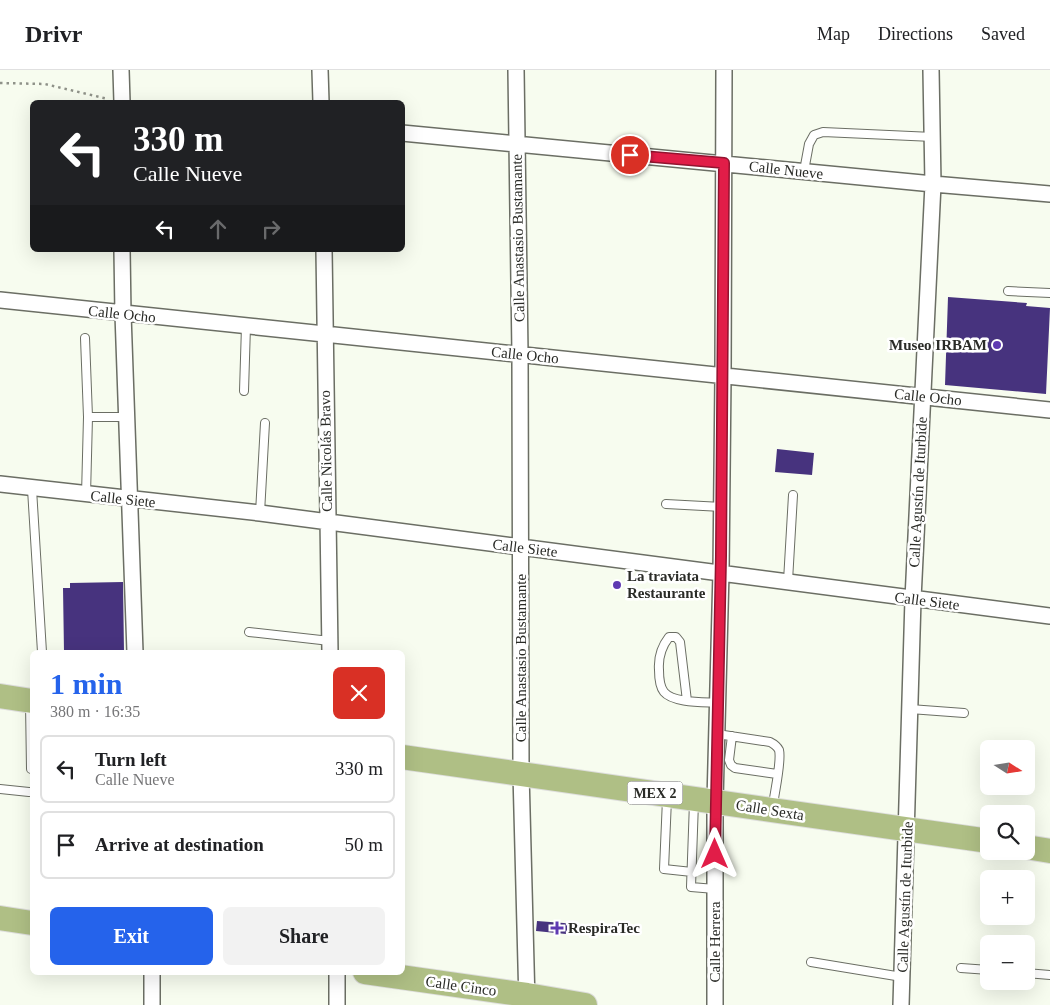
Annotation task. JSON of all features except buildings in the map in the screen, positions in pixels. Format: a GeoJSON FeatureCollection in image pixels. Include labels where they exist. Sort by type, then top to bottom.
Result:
{"type":"FeatureCollection","features":[{"type":"Feature","properties":{"kind":"main road"},"geometry":{"type":"LineString","coordinates":[[0,696],[30,701]]}},
{"type":"Feature","properties":{"kind":"main road","name":"Calle Sexta"},"geometry":{"type":"LineString","coordinates":[[405,757],[980,840]]}},
{"type":"Feature","properties":{"kind":"main road"},"geometry":{"type":"LineString","coordinates":[[1035,848],[1050,850]]}},
{"type":"Feature","properties":{"kind":"main road"},"geometry":{"type":"LineString","coordinates":[[0,918],[30,923]]}},
{"type":"Feature","properties":{"kind":"main road","name":"Calle Cinco"},"geometry":{"type":"LineString","coordinates":[[382,975],[527,1000],[585,1005]]}},
{"type":"Feature","properties":{"kind":"street"},"geometry":{"type":"LineString","coordinates":[[117,100],[121,70]]}},
{"type":"Feature","properties":{"kind":"street"},"geometry":{"type":"LineString","coordinates":[[320,70],[321,100]]}},
{"type":"Feature","properties":{"kind":"street","name":"Calle Anastasio Bustamante"},"geometry":{"type":"LineString","coordinates":[[516,70],[520,354],[521,773],[527,1000]]}},
{"type":"Feature","properties":{"kind":"street","name":"Calle Herrera"},"geometry":{"type":"LineString","coordinates":[[715,1005],[715,888],[704,799],[724,735],[718,703],[722,507],[724,70]]}},
{"type":"Feature","properties":{"kind":"street","name":"Calle Agustín de Iturbide"},"geometry":{"type":"LineString","coordinates":[[901,1005],[913,599],[933,184],[932,70]]}},
{"type":"Feature","properties":{"kind":"street","name":"Calle Nueve"},"geometry":{"type":"LineString","coordinates":[[405,133],[1050,194]]}},
{"type":"Feature","properties":{"kind":"street"},"geometry":{"type":"LineString","coordinates":[[122,252],[135,650]]}},
{"type":"Feature","properties":{"kind":"street","name":"Calle Nicolás Bravo"},"geometry":{"type":"LineString","coordinates":[[324,252],[330,647]]}},
{"type":"Feature","properties":{"kind":"street","name":"Calle Ocho"},"geometry":{"type":"LineString","coordinates":[[0,300],[1050,410]]}},
{"type":"Feature","properties":{"kind":"street","name":"Calle Siete"},"geometry":{"type":"LineString","coordinates":[[0,484],[260,514],[721,572],[1050,616]]}},
{"type":"Feature","properties":{"kind":"street"},"geometry":{"type":"LineString","coordinates":[[152,975],[152,1005]]}},
{"type":"Feature","properties":{"kind":"street"},"geometry":{"type":"LineString","coordinates":[[337,975],[337,1005]]}},
{"type":"Feature","properties":{"kind":"lane"},"geometry":{"type":"LineString","coordinates":[[804,171],[809,144],[814,135],[822,132],[933,137]]}},
{"type":"Feature","properties":{"kind":"lane"},"geometry":{"type":"LineString","coordinates":[[1008,291],[1050,293]]}},
{"type":"Feature","properties":{"kind":"lane"},"geometry":{"type":"LineString","coordinates":[[244,391],[246,326]]}},
{"type":"Feature","properties":{"kind":"lane"},"geometry":{"type":"LineString","coordinates":[[85,338],[88,417],[86,495]]}},
{"type":"Feature","properties":{"kind":"lane"},"geometry":{"type":"LineString","coordinates":[[88,417],[126,417]]}},
{"type":"Feature","properties":{"kind":"lane"},"geometry":{"type":"LineString","coordinates":[[260,514],[265,423]]}},
{"type":"Feature","properties":{"kind":"lane"},"geometry":{"type":"LineString","coordinates":[[32,489],[42,650]]}},
{"type":"Feature","properties":{"kind":"lane"},"geometry":{"type":"LineString","coordinates":[[788,581],[793,495]]}},
{"type":"Feature","properties":{"kind":"lane"},"geometry":{"type":"LineString","coordinates":[[666,504],[722,507]]}},
{"type":"Feature","properties":{"kind":"lane"},"geometry":{"type":"LineString","coordinates":[[249,632],[330,647]]}},
{"type":"Feature","properties":{"kind":"lane"},"geometry":{"type":"LineString","coordinates":[[687,700],[680,642],[676,637],[669,637],[659,657],[661,685],[664,692],[669,696],[687,700],[718,703]]}},
{"type":"Feature","properties":{"kind":"lane"},"geometry":{"type":"LineString","coordinates":[[910,709],[964,713]]}},
{"type":"Feature","properties":{"kind":"lane"},"geometry":{"type":"LineString","coordinates":[[772,811],[777,774],[779,752],[776,746],[770,742],[724,735],[731,765],[735,768],[777,774]]}},
{"type":"Feature","properties":{"kind":"lane"},"geometry":{"type":"LineString","coordinates":[[0,789],[29,792]]}},
{"type":"Feature","properties":{"kind":"lane"},"geometry":{"type":"LineString","coordinates":[[667,794],[664,869],[692,872]]}},
{"type":"Feature","properties":{"kind":"lane"},"geometry":{"type":"LineString","coordinates":[[704,799],[691,887],[715,888]]}},
{"type":"Feature","properties":{"kind":"lane"},"geometry":{"type":"LineString","coordinates":[[811,962],[902,977]]}},
{"type":"Feature","properties":{"kind":"lane"},"geometry":{"type":"LineString","coordinates":[[961,968],[980,969]]}},
{"type":"Feature","properties":{"kind":"lane"},"geometry":{"type":"LineString","coordinates":[[1035,974],[1050,975]]}},
{"type":"Feature","properties":{"kind":"path"},"geometry":{"type":"LineString","coordinates":[[0,83],[45,84],[113,100]]}},
{"type":"Feature","properties":{"kind":"place","name":"Museo IRBAM"},"geometry":{"type":"Point","coordinates":[997,345]}},
{"type":"Feature","properties":{"kind":"place","name":"La traviata Restaurante"},"geometry":{"type":"Point","coordinates":[617,585]}},
{"type":"Feature","properties":{"kind":"place","name":"RespiraTec"},"geometry":{"type":"Point","coordinates":[557,928]}},
{"type":"Feature","properties":{"kind":"route"},"geometry":{"type":"LineString","coordinates":[[630,155],[724,163],[721,556],[715,854]]}}]}
